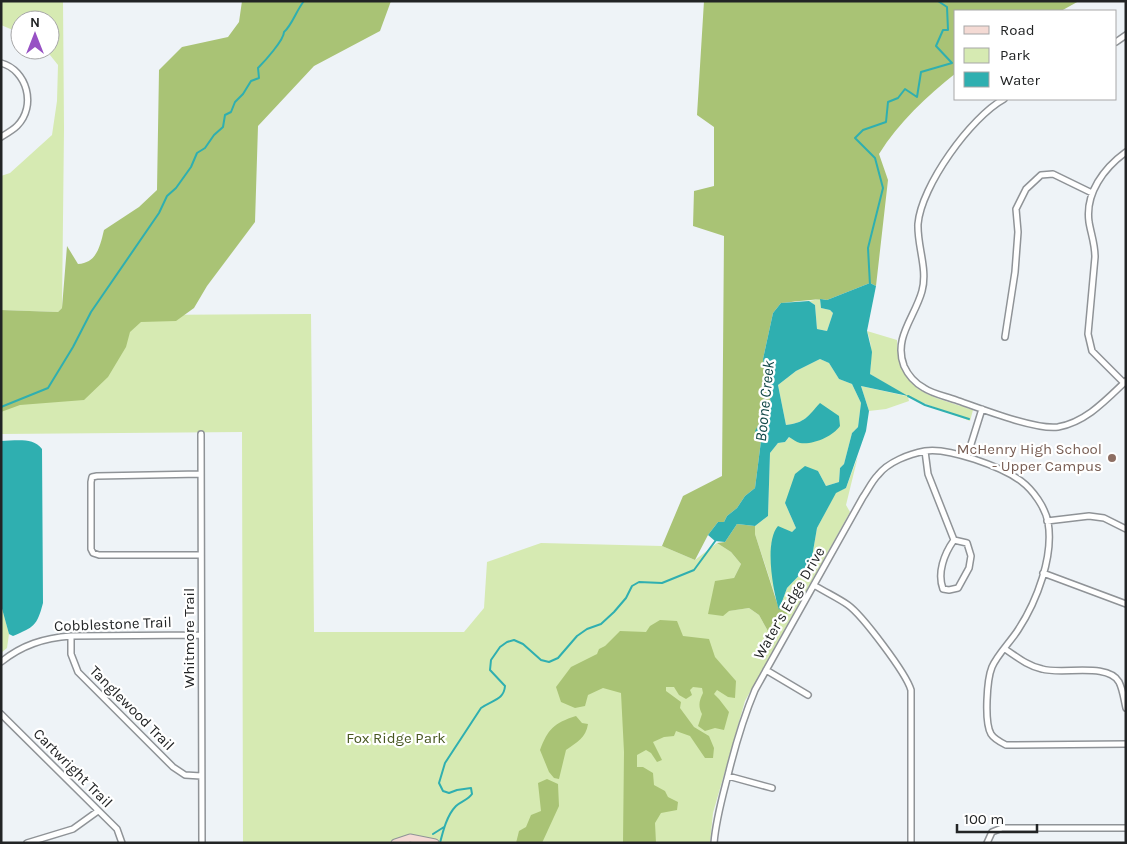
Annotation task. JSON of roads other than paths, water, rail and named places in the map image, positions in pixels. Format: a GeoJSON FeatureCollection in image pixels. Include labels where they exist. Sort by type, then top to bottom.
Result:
{"type":"FeatureCollection","features":[{"type":"Feature","properties":{"kind":"street"},"geometry":{"type":"LineString","coordinates":[[1,63],[20,73],[28,92],[26,110],[18,125],[1,137]]}},
{"type":"Feature","properties":{"kind":"street"},"geometry":{"type":"LineString","coordinates":[[1003,100],[976,122],[954,146],[924,200],[920,211],[918,229],[923,267],[923,286],[920,299],[904,331],[901,351],[903,364],[908,373],[922,387],[982,409],[1036,425],[1057,427],[1082,419],[1106,401],[1125,382],[1092,350],[1088,334],[1095,245],[1089,224],[1087,207],[1092,193],[1105,170],[1126,152]]}},
{"type":"Feature","properties":{"kind":"street"},"geometry":{"type":"LineString","coordinates":[[1005,337],[1015,272],[1018,232],[1016,209],[1026,189],[1042,175],[1054,174],[1092,193]]}},
{"type":"Feature","properties":{"kind":"street"},"geometry":{"type":"LineString","coordinates":[[967,457],[982,409]]}},
{"type":"Feature","properties":{"kind":"street","name":"Whitmore Trail"},"geometry":{"type":"LineString","coordinates":[[201,434],[202,843]]}},
{"type":"Feature","properties":{"kind":"street","name":"Water’s Edge Drive"},"geometry":{"type":"LineString","coordinates":[[714,843],[716,825],[743,717],[766,670],[864,497],[879,474],[895,462],[925,451],[936,450],[967,457],[1008,472],[1022,482],[1038,500],[1048,521]]}},
{"type":"Feature","properties":{"kind":"street"},"geometry":{"type":"LineString","coordinates":[[925,451],[928,474],[954,540]]}},
{"type":"Feature","properties":{"kind":"street"},"geometry":{"type":"LineString","coordinates":[[201,474],[97,476],[92,478],[91,550],[93,554],[99,555],[201,555]]}},
{"type":"Feature","properties":{"kind":"street"},"geometry":{"type":"LineString","coordinates":[[1126,529],[1104,518],[1089,516],[1048,521],[1048,550],[1035,599],[1022,624],[994,664],[989,677],[987,723],[992,735],[999,742],[1006,744],[1126,744]]}},
{"type":"Feature","properties":{"kind":"street"},"geometry":{"type":"LineString","coordinates":[[954,540],[967,543],[971,556],[968,568],[958,588],[949,590],[943,589],[940,580],[947,549],[954,540]]}},
{"type":"Feature","properties":{"kind":"street"},"geometry":{"type":"LineString","coordinates":[[1043,573],[1126,604]]}},
{"type":"Feature","properties":{"kind":"street"},"geometry":{"type":"LineString","coordinates":[[814,585],[849,606],[860,616],[902,672],[911,690],[911,843]]}},
{"type":"Feature","properties":{"kind":"street","name":"Cobblestone Trail"},"geometry":{"type":"LineString","coordinates":[[1,662],[28,645],[49,638],[201,634]]}},
{"type":"Feature","properties":{"kind":"street","name":"Tanglewood Trail"},"geometry":{"type":"LineString","coordinates":[[71,636],[71,654],[78,672],[173,767],[185,775],[201,776]]}},
{"type":"Feature","properties":{"kind":"street"},"geometry":{"type":"LineString","coordinates":[[1005,649],[1028,664],[1044,670],[1098,671],[1111,674],[1119,682],[1126,708]]}},
{"type":"Feature","properties":{"kind":"street"},"geometry":{"type":"LineString","coordinates":[[766,670],[808,695]]}},
{"type":"Feature","properties":{"kind":"street","name":"Cartwright Trail"},"geometry":{"type":"LineString","coordinates":[[1,714],[117,830],[122,843]]}},
{"type":"Feature","properties":{"kind":"street"},"geometry":{"type":"LineString","coordinates":[[728,776],[772,788]]}},
{"type":"Feature","properties":{"kind":"street"},"geometry":{"type":"LineString","coordinates":[[27,843],[73,829],[98,812]]}},
{"type":"Feature","properties":{"kind":"street"},"geometry":{"type":"LineString","coordinates":[[987,843],[992,832],[1002,828],[1126,828]]}},
{"type":"Feature","properties":{"kind":"street"},"geometry":{"type":"LineString","coordinates":[[395,843],[410,838],[435,843]]}},
{"type":"Feature","properties":{"kind":"water"},"geometry":{"type":"Polygon","coordinates":[[[870,283],[876,286],[867,331],[872,352],[870,374],[908,396],[861,386],[869,411],[866,431],[846,488],[836,493],[817,528],[811,563],[787,588],[779,610],[772,579],[771,543],[778,526],[792,532],[796,528],[785,503],[795,474],[805,466],[818,471],[826,486],[839,482],[840,468],[844,464],[852,433],[858,427],[861,403],[852,384],[839,379],[829,363],[820,359],[796,371],[778,385],[786,425],[802,421],[820,403],[839,416],[840,426],[823,439],[811,443],[800,443],[789,437],[785,442],[778,443],[770,453],[768,516],[755,526],[737,524],[725,542],[715,541],[708,535],[718,522],[724,522],[745,496],[755,488],[761,441],[755,431],[771,404],[763,359],[773,313],[781,303],[809,301],[815,305],[817,329],[827,331],[833,313],[830,310],[821,308],[820,299],[827,300],[870,283]]]}},
{"type":"Feature","properties":{"kind":"water"},"geometry":{"type":"Polygon","coordinates":[[[1,441],[29,441],[42,449],[43,603],[39,617],[34,625],[13,636],[9,634],[1,605],[1,441]]]}},
{"type":"Feature","properties":{"kind":"waterway"},"geometry":{"type":"LineString","coordinates":[[1,407],[48,388],[73,347],[91,312],[159,213],[167,196],[176,188],[191,167],[197,153],[205,148],[214,135],[223,127],[225,115],[231,112],[235,102],[243,94],[251,81],[259,78],[258,68],[277,45],[304,1]]}},
{"type":"Feature","properties":{"kind":"waterway","name":"Boone Creek"},"geometry":{"type":"LineString","coordinates":[[870,285],[868,248],[883,188],[875,158],[855,138],[863,130],[886,122],[888,102],[898,98],[905,89],[917,97],[921,72],[952,63],[936,46],[943,30],[948,30],[947,7],[938,1]]}},
{"type":"Feature","properties":{"kind":"waterway"},"geometry":{"type":"LineString","coordinates":[[908,396],[925,405],[969,419]]}},
{"type":"Feature","properties":{"kind":"waterway"},"geometry":{"type":"LineString","coordinates":[[440,843],[450,814],[458,804],[469,798],[472,794],[471,788],[449,793],[443,791],[439,783],[445,763],[481,708],[500,697],[504,691],[505,686],[490,670],[491,660],[500,647],[514,640],[523,644],[541,660],[549,662],[558,658],[577,636],[587,629],[601,624],[614,612],[626,598],[632,586],[639,582],[662,583],[694,570],[716,540]]}},
{"type":"Feature","properties":{"kind":"waterway"},"geometry":{"type":"LineString","coordinates":[[433,834],[444,827]]}},
{"type":"Feature","properties":{"kind":"place","name":"McHenry High School - Upper Campus"},"geometry":{"type":"Point","coordinates":[1112,458]}},
{"type":"Feature","properties":{"kind":"park label","name":"Fox Ridge Park"},"geometry":{"type":"Point","coordinates":[396,738]}}]}
